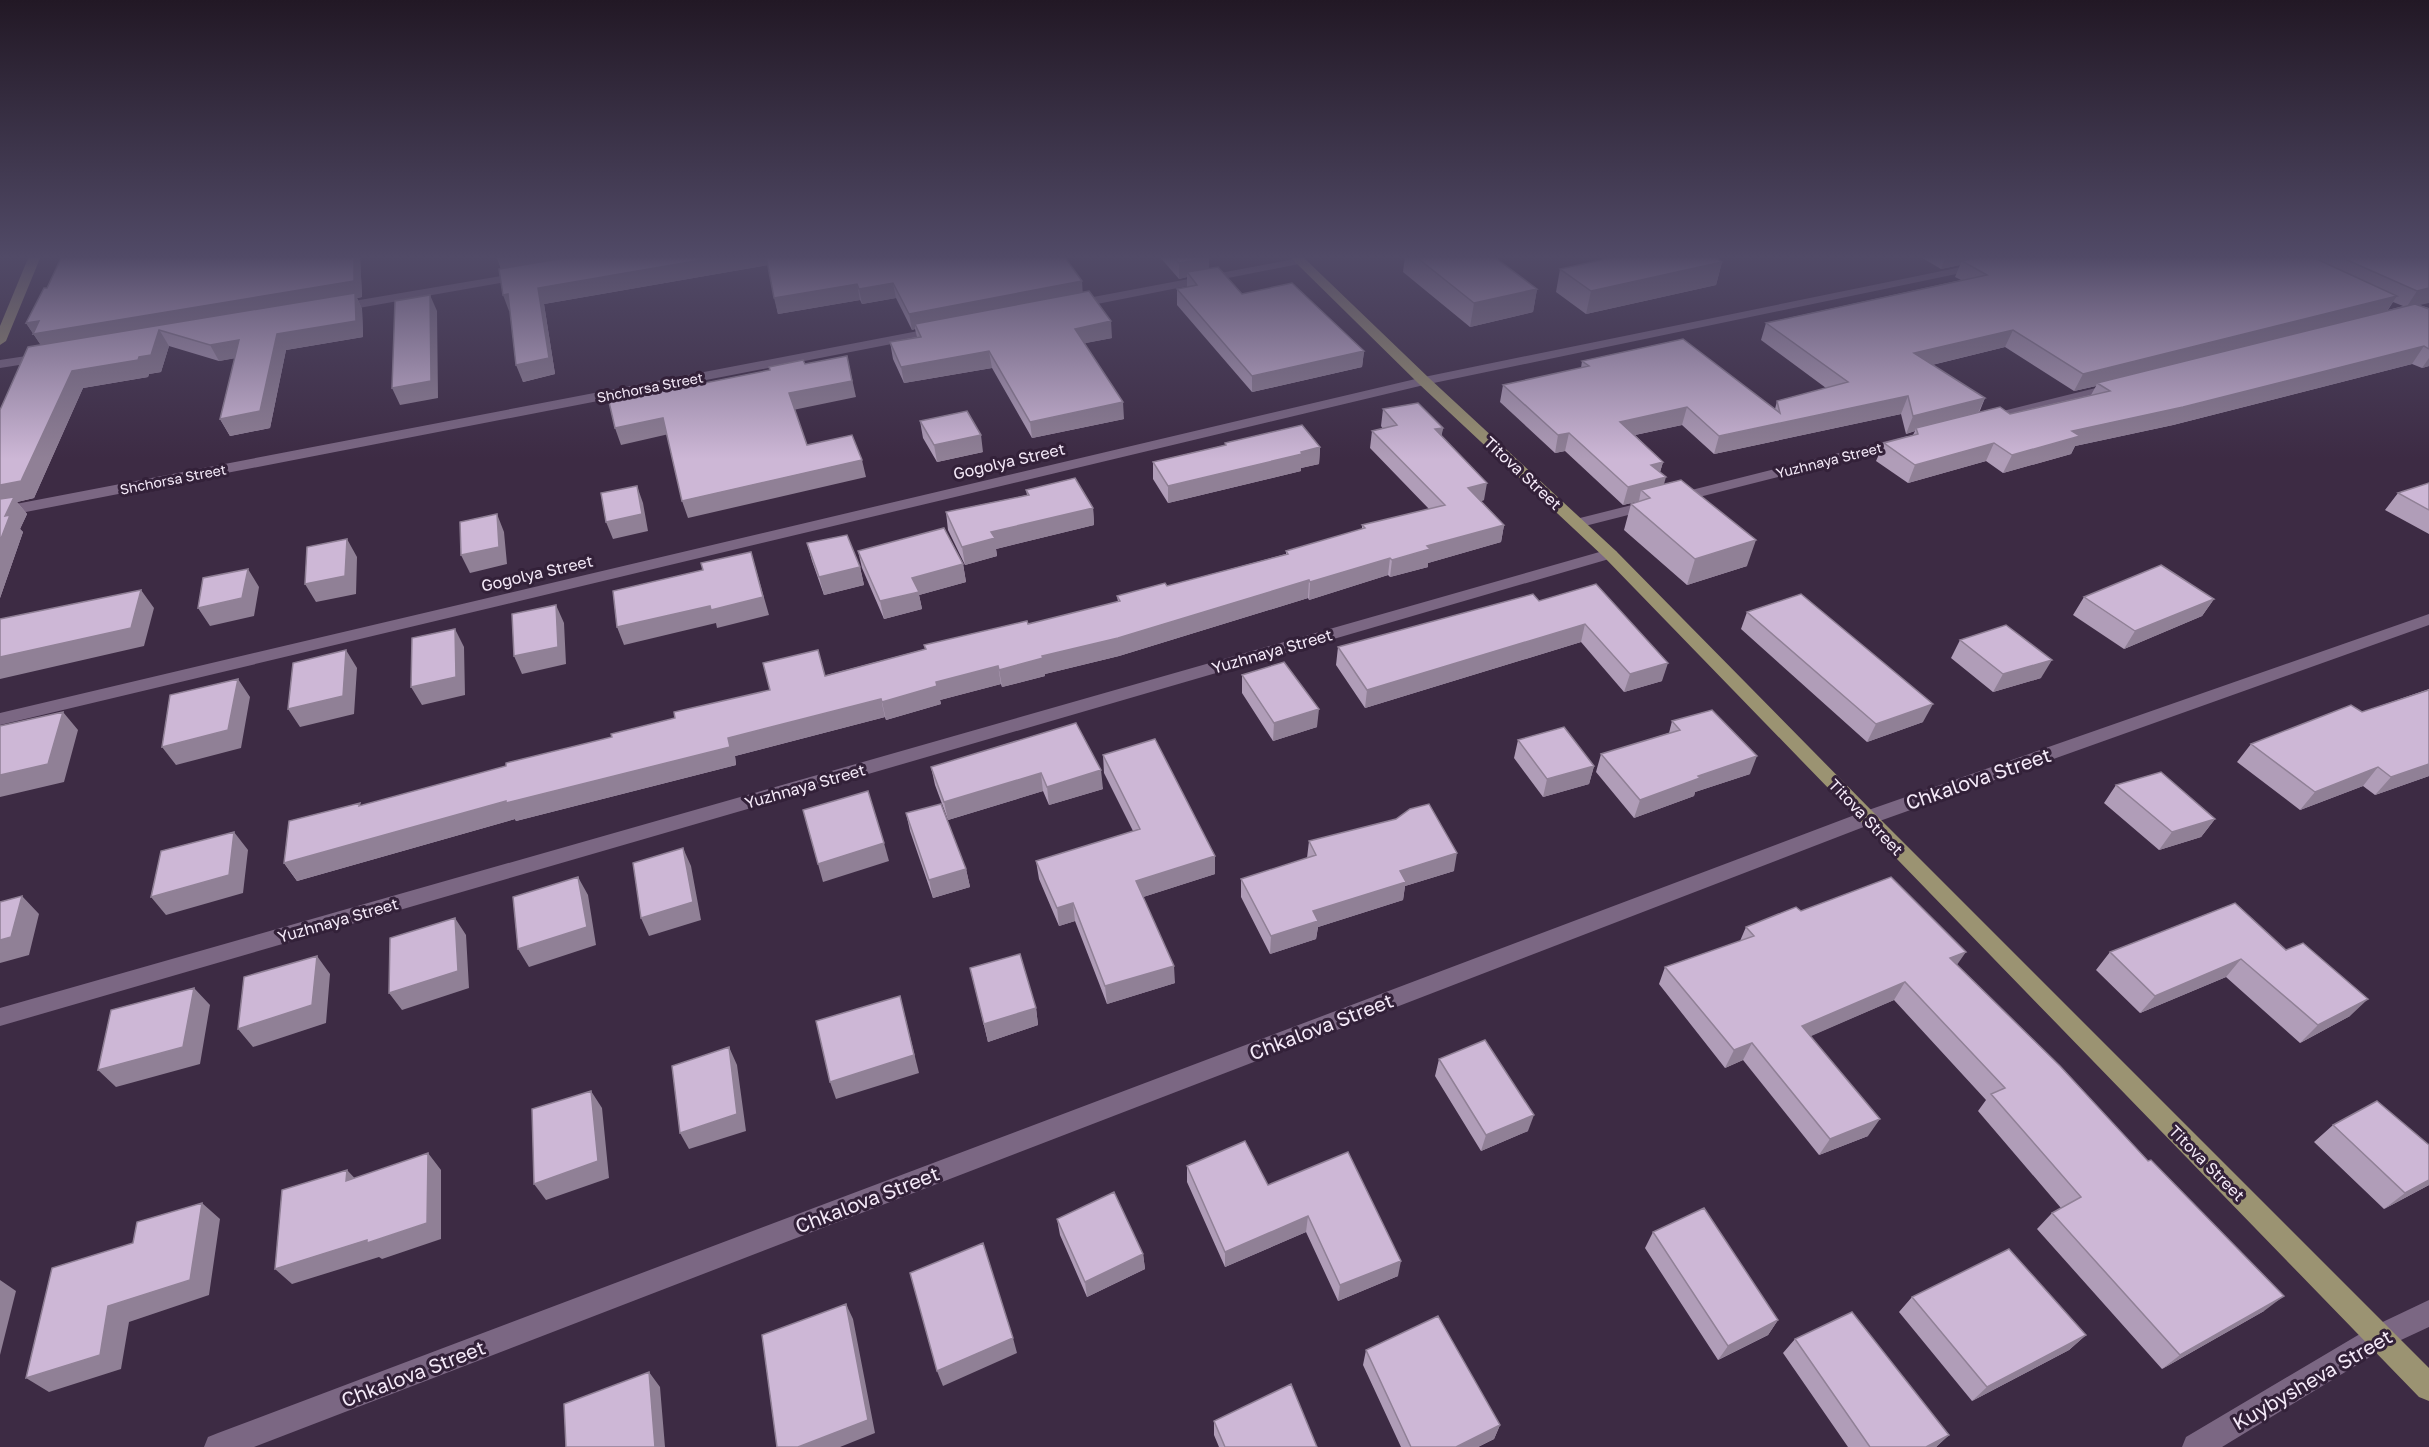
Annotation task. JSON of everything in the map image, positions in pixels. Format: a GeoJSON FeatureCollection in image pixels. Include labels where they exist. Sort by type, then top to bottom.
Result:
{"type":"FeatureCollection","features":[{"type":"Feature","properties":{"kind":"main road"},"geometry":{"type":"LineString","coordinates":[[0,341],[7,324]]}},
{"type":"Feature","properties":{"kind":"main road","name":"Titova Street"},"geometry":{"type":"LineString","coordinates":[[1366,324],[1610,554],[1867,818],[2429,1387]]}},
{"type":"Feature","properties":{"kind":"street","name":"Gogolya Street"},"geometry":{"type":"LineString","coordinates":[[0,719],[1424,381],[1703,324]]}},
{"type":"Feature","properties":{"kind":"street","name":"Shchorsa Street"},"geometry":{"type":"LineString","coordinates":[[0,512],[949,329]]}},
{"type":"Feature","properties":{"kind":"street"},"geometry":{"type":"LineString","coordinates":[[0,364],[58,354]]}},
{"type":"Feature","properties":{"kind":"street"},"geometry":{"type":"LineString","coordinates":[[1979,422],[2128,384]]}},
{"type":"Feature","properties":{"kind":"street","name":"Yuzhnaya Street"},"geometry":{"type":"LineString","coordinates":[[1577,524],[1922,436]]}},
{"type":"Feature","properties":{"kind":"street","name":"Yuzhnaya Street"},"geometry":{"type":"LineString","coordinates":[[0,1017],[1610,554]]}},
{"type":"Feature","properties":{"kind":"street","name":"Chkalova Street"},"geometry":{"type":"LineString","coordinates":[[218,1447],[1867,818],[2429,619]]}},
{"type":"Feature","properties":{"kind":"street","name":"Kuybysheva Street"},"geometry":{"type":"LineString","coordinates":[[2196,1447],[2379,1337],[2429,1313]]}},
{"type":"Feature","properties":{"kind":"building"},"geometry":{"type":"Polygon","coordinates":[[[38,324],[96,324],[33,334],[38,324]]]}},
{"type":"Feature","properties":{"kind":"building"},"geometry":{"type":"Polygon","coordinates":[[[170,324],[341,324],[277,334],[260,411],[220,419],[239,340],[210,345],[159,330],[151,355],[139,357],[138,360],[72,371],[21,481],[0,485],[0,410],[28,347],[170,324]]]}},
{"type":"Feature","properties":{"kind":"building"},"geometry":{"type":"Polygon","coordinates":[[[394,324],[430,324],[431,381],[392,388],[394,324]]]}},
{"type":"Feature","properties":{"kind":"building"},"geometry":{"type":"Polygon","coordinates":[[[511,324],[544,324],[549,358],[516,365],[511,324]]]}},
{"type":"Feature","properties":{"kind":"building"},"geometry":{"type":"Polygon","coordinates":[[[915,324],[1100,324],[1075,329],[1123,402],[1030,422],[989,351],[901,367],[890,342],[921,337],[915,324]]]}},
{"type":"Feature","properties":{"kind":"building"},"geometry":{"type":"Polygon","coordinates":[[[1207,324],[1335,324],[1364,351],[1252,376],[1207,324]]]}},
{"type":"Feature","properties":{"kind":"building"},"geometry":{"type":"Polygon","coordinates":[[[1767,324],[2286,324],[2083,374],[2013,330],[1914,353],[1985,398],[1913,416],[1908,396],[1719,436],[1687,407],[1620,422],[1663,462],[1651,465],[1666,477],[1628,487],[1569,433],[1558,435],[1503,385],[1589,366],[1582,361],[1683,339],[1780,413],[1777,401],[1848,382],[1767,324]]]}},
{"type":"Feature","properties":{"kind":"building"},"geometry":{"type":"Polygon","coordinates":[[[2336,324],[2429,324],[2429,349],[2424,346],[2183,407],[2072,431],[2080,436],[2012,455],[1994,443],[1915,465],[1884,443],[1918,434],[1916,428],[2000,407],[2010,414],[2110,391],[2097,383],[2336,324]]]}},
{"type":"Feature","properties":{"kind":"building"},"geometry":{"type":"Polygon","coordinates":[[[847,356],[852,381],[789,393],[807,445],[852,435],[862,460],[682,501],[663,418],[615,428],[609,402],[770,370],[769,367],[803,360],[805,364],[847,356]]]}},
{"type":"Feature","properties":{"kind":"building"},"geometry":{"type":"Polygon","coordinates":[[[1418,403],[1443,428],[1435,429],[1487,483],[1468,488],[1504,525],[1427,546],[1430,549],[1392,560],[1390,558],[1310,582],[1309,580],[1118,638],[1042,656],[1043,658],[999,670],[998,666],[936,682],[937,686],[882,702],[881,699],[728,738],[730,747],[506,803],[506,801],[284,863],[289,821],[360,803],[359,806],[506,766],[506,763],[612,737],[611,734],[675,718],[674,712],[770,690],[763,663],[818,650],[825,676],[926,649],[924,645],[1027,621],[1028,624],[1120,601],[1117,596],[1165,583],[1167,586],[1288,554],[1286,551],[1365,528],[1362,525],[1445,505],[1372,431],[1397,425],[1383,409],[1418,403]]]}},
{"type":"Feature","properties":{"kind":"building"},"geometry":{"type":"Polygon","coordinates":[[[967,411],[981,435],[934,445],[920,421],[967,411]]]}},
{"type":"Feature","properties":{"kind":"building"},"geometry":{"type":"Polygon","coordinates":[[[1302,425],[1320,447],[1301,452],[1302,454],[1168,486],[1153,462],[1226,445],[1225,443],[1302,425]]]}},
{"type":"Feature","properties":{"kind":"building"},"geometry":{"type":"Polygon","coordinates":[[[1075,478],[1093,508],[991,532],[995,538],[962,547],[946,512],[1029,495],[1026,490],[1075,478]]]}},
{"type":"Feature","properties":{"kind":"building"},"geometry":{"type":"Polygon","coordinates":[[[1681,480],[1756,540],[1695,559],[1631,504],[1650,498],[1641,490],[1681,480]]]}},
{"type":"Feature","properties":{"kind":"building"},"geometry":{"type":"Polygon","coordinates":[[[2429,483],[2429,510],[2398,493],[2429,483]]]}},
{"type":"Feature","properties":{"kind":"building"},"geometry":{"type":"Polygon","coordinates":[[[637,486],[642,514],[606,522],[601,493],[637,486]]]}},
{"type":"Feature","properties":{"kind":"building"},"geometry":{"type":"Polygon","coordinates":[[[14,497],[5,516],[10,515],[0,541],[0,499],[14,497]]]}},
{"type":"Feature","properties":{"kind":"building"},"geometry":{"type":"Polygon","coordinates":[[[497,514],[499,547],[461,555],[460,522],[497,514]]]}},
{"type":"Feature","properties":{"kind":"building"},"geometry":{"type":"Polygon","coordinates":[[[944,528],[963,564],[912,578],[919,592],[880,601],[858,551],[944,528]]]}},
{"type":"Feature","properties":{"kind":"building"},"geometry":{"type":"Polygon","coordinates":[[[847,535],[860,567],[819,577],[807,543],[847,535]]]}},
{"type":"Feature","properties":{"kind":"building"},"geometry":{"type":"Polygon","coordinates":[[[347,539],[345,576],[305,584],[307,547],[347,539]]]}},
{"type":"Feature","properties":{"kind":"building"},"geometry":{"type":"Polygon","coordinates":[[[751,552],[763,597],[711,610],[710,606],[617,627],[613,591],[703,570],[701,563],[751,552]]]}},
{"type":"Feature","properties":{"kind":"building"},"geometry":{"type":"Polygon","coordinates":[[[2161,565],[2214,599],[2135,631],[2084,597],[2161,565]]]}},
{"type":"Feature","properties":{"kind":"building"},"geometry":{"type":"Polygon","coordinates":[[[248,569],[242,598],[198,608],[203,578],[248,569]]]}},
{"type":"Feature","properties":{"kind":"building"},"geometry":{"type":"Polygon","coordinates":[[[1596,584],[1668,663],[1630,674],[1585,624],[1367,690],[1338,647],[1533,594],[1539,601],[1596,584]]]}},
{"type":"Feature","properties":{"kind":"building"},"geometry":{"type":"Polygon","coordinates":[[[141,590],[131,628],[0,657],[0,619],[141,590]]]}},
{"type":"Feature","properties":{"kind":"building"},"geometry":{"type":"Polygon","coordinates":[[[1801,594],[1933,704],[1876,724],[1747,612],[1801,594]]]}},
{"type":"Feature","properties":{"kind":"building"},"geometry":{"type":"Polygon","coordinates":[[[556,605],[558,647],[514,656],[512,614],[556,605]]]}},
{"type":"Feature","properties":{"kind":"building"},"geometry":{"type":"Polygon","coordinates":[[[2006,625],[2052,660],[2003,674],[1960,640],[2006,625]]]}},
{"type":"Feature","properties":{"kind":"building"},"geometry":{"type":"Polygon","coordinates":[[[455,629],[456,677],[411,687],[412,638],[455,629]]]}},
{"type":"Feature","properties":{"kind":"building"},"geometry":{"type":"Polygon","coordinates":[[[346,650],[343,696],[288,709],[293,663],[346,650]]]}},
{"type":"Feature","properties":{"kind":"building"},"geometry":{"type":"Polygon","coordinates":[[[1284,662],[1319,709],[1274,723],[1242,675],[1284,662]]]}},
{"type":"Feature","properties":{"kind":"building"},"geometry":{"type":"Polygon","coordinates":[[[238,679],[228,730],[162,747],[170,695],[238,679]]]}},
{"type":"Feature","properties":{"kind":"building"},"geometry":{"type":"Polygon","coordinates":[[[2429,690],[2429,764],[2391,777],[2378,767],[2315,792],[2251,744],[2351,705],[2362,712],[2429,690]]]}},
{"type":"Feature","properties":{"kind":"building"},"geometry":{"type":"Polygon","coordinates":[[[1712,710],[1757,756],[1698,776],[1700,778],[1640,800],[1601,754],[1680,730],[1672,721],[1712,710]]]}},
{"type":"Feature","properties":{"kind":"building"},"geometry":{"type":"Polygon","coordinates":[[[63,712],[48,764],[0,775],[0,726],[63,712]]]}},
{"type":"Feature","properties":{"kind":"building"},"geometry":{"type":"Polygon","coordinates":[[[1076,723],[1101,770],[1047,787],[1041,773],[944,802],[931,767],[1076,723]]]}},
{"type":"Feature","properties":{"kind":"building"},"geometry":{"type":"Polygon","coordinates":[[[1564,727],[1594,766],[1547,779],[1518,740],[1564,727]]]}},
{"type":"Feature","properties":{"kind":"building"},"geometry":{"type":"Polygon","coordinates":[[[1155,739],[1215,856],[1136,881],[1174,966],[1105,986],[1073,903],[1057,908],[1036,861],[1140,829],[1103,755],[1155,739]]]}},
{"type":"Feature","properties":{"kind":"building"},"geometry":{"type":"Polygon","coordinates":[[[2161,772],[2215,819],[2172,832],[2116,785],[2161,772]]]}},
{"type":"Feature","properties":{"kind":"building"},"geometry":{"type":"Polygon","coordinates":[[[868,791],[884,843],[818,864],[803,810],[868,791]]]}},
{"type":"Feature","properties":{"kind":"building"},"geometry":{"type":"Polygon","coordinates":[[[941,804],[966,869],[929,880],[906,813],[941,804]]]}},
{"type":"Feature","properties":{"kind":"building"},"geometry":{"type":"Polygon","coordinates":[[[1429,804],[1457,853],[1400,871],[1406,882],[1313,911],[1318,921],[1271,936],[1241,879],[1316,855],[1309,841],[1396,819],[1410,809],[1429,804]]]}},
{"type":"Feature","properties":{"kind":"building"},"geometry":{"type":"Polygon","coordinates":[[[234,832],[229,875],[151,897],[161,851],[234,832]]]}},
{"type":"Feature","properties":{"kind":"building"},"geometry":{"type":"Polygon","coordinates":[[[683,848],[693,902],[641,918],[633,863],[683,848]]]}},
{"type":"Feature","properties":{"kind":"building"},"geometry":{"type":"Polygon","coordinates":[[[578,877],[587,927],[518,949],[513,897],[578,877]]]}},
{"type":"Feature","properties":{"kind":"building"},"geometry":{"type":"Polygon","coordinates":[[[1891,877],[1966,952],[1950,958],[2060,1066],[2148,1161],[2151,1160],[2284,1296],[2180,1355],[2052,1213],[2081,1197],[1991,1094],[2005,1088],[1905,982],[1802,1026],[1880,1119],[1830,1139],[1752,1043],[1734,1050],[1665,967],[1754,936],[1746,927],[1796,907],[1801,911],[1891,877]]]}},
{"type":"Feature","properties":{"kind":"building"},"geometry":{"type":"Polygon","coordinates":[[[22,896],[11,937],[0,940],[0,902],[22,896]]]}},
{"type":"Feature","properties":{"kind":"building"},"geometry":{"type":"Polygon","coordinates":[[[2235,903],[2286,950],[2303,943],[2368,999],[2318,1025],[2241,959],[2155,996],[2110,952],[2235,903]]]}},
{"type":"Feature","properties":{"kind":"building"},"geometry":{"type":"Polygon","coordinates":[[[455,918],[458,971],[389,993],[390,938],[455,918]]]}},
{"type":"Feature","properties":{"kind":"building"},"geometry":{"type":"Polygon","coordinates":[[[1020,954],[1036,1008],[984,1024],[970,968],[1020,954]]]}},
{"type":"Feature","properties":{"kind":"building"},"geometry":{"type":"Polygon","coordinates":[[[317,956],[312,1005],[238,1029],[244,977],[317,956]]]}},
{"type":"Feature","properties":{"kind":"building"},"geometry":{"type":"Polygon","coordinates":[[[194,988],[183,1047],[98,1070],[111,1010],[194,988]]]}},
{"type":"Feature","properties":{"kind":"building"},"geometry":{"type":"Polygon","coordinates":[[[900,996],[914,1055],[830,1082],[816,1021],[900,996]]]}},
{"type":"Feature","properties":{"kind":"building"},"geometry":{"type":"Polygon","coordinates":[[[1485,1040],[1534,1115],[1486,1135],[1439,1059],[1485,1040]]]}},
{"type":"Feature","properties":{"kind":"building"},"geometry":{"type":"Polygon","coordinates":[[[729,1047],[737,1114],[680,1133],[672,1066],[729,1047]]]}},
{"type":"Feature","properties":{"kind":"building"},"geometry":{"type":"Polygon","coordinates":[[[591,1091],[598,1161],[534,1184],[532,1109],[591,1091]]]}},
{"type":"Feature","properties":{"kind":"building"},"geometry":{"type":"Polygon","coordinates":[[[2377,1101],[2429,1145],[2429,1180],[2405,1193],[2333,1125],[2377,1101]]]}},
{"type":"Feature","properties":{"kind":"building"},"geometry":{"type":"Polygon","coordinates":[[[1245,1141],[1268,1185],[1348,1152],[1401,1261],[1340,1285],[1308,1216],[1225,1252],[1187,1166],[1245,1141]]]}},
{"type":"Feature","properties":{"kind":"building"},"geometry":{"type":"Polygon","coordinates":[[[428,1153],[427,1223],[275,1269],[282,1190],[347,1170],[346,1181],[428,1153]]]}},
{"type":"Feature","properties":{"kind":"building"},"geometry":{"type":"Polygon","coordinates":[[[1114,1192],[1143,1254],[1085,1282],[1057,1219],[1114,1192]]]}},
{"type":"Feature","properties":{"kind":"building"},"geometry":{"type":"Polygon","coordinates":[[[202,1203],[190,1280],[108,1306],[100,1355],[26,1378],[52,1268],[133,1243],[137,1222],[202,1203]]]}},
{"type":"Feature","properties":{"kind":"building"},"geometry":{"type":"Polygon","coordinates":[[[1704,1208],[1778,1320],[1728,1346],[1653,1232],[1704,1208]]]}},
{"type":"Feature","properties":{"kind":"building"},"geometry":{"type":"Polygon","coordinates":[[[983,1243],[1013,1338],[937,1371],[910,1273],[983,1243]]]}},
{"type":"Feature","properties":{"kind":"building"},"geometry":{"type":"Polygon","coordinates":[[[2009,1249],[2086,1335],[1987,1387],[1912,1297],[2009,1249]]]}},
{"type":"Feature","properties":{"kind":"building"},"geometry":{"type":"Polygon","coordinates":[[[846,1304],[868,1420],[798,1447],[777,1447],[762,1335],[846,1304]]]}},
{"type":"Feature","properties":{"kind":"building"},"geometry":{"type":"Polygon","coordinates":[[[1852,1312],[1949,1435],[1926,1447],[1870,1447],[1795,1339],[1852,1312]]]}},
{"type":"Feature","properties":{"kind":"building"},"geometry":{"type":"Polygon","coordinates":[[[1438,1316],[1500,1425],[1456,1447],[1411,1447],[1366,1350],[1438,1316]]]}},
{"type":"Feature","properties":{"kind":"building"},"geometry":{"type":"Polygon","coordinates":[[[649,1372],[655,1447],[566,1447],[564,1404],[649,1372]]]}},
{"type":"Feature","properties":{"kind":"building"},"geometry":{"type":"Polygon","coordinates":[[[1291,1384],[1317,1447],[1225,1447],[1214,1421],[1291,1384]]]}}]}
